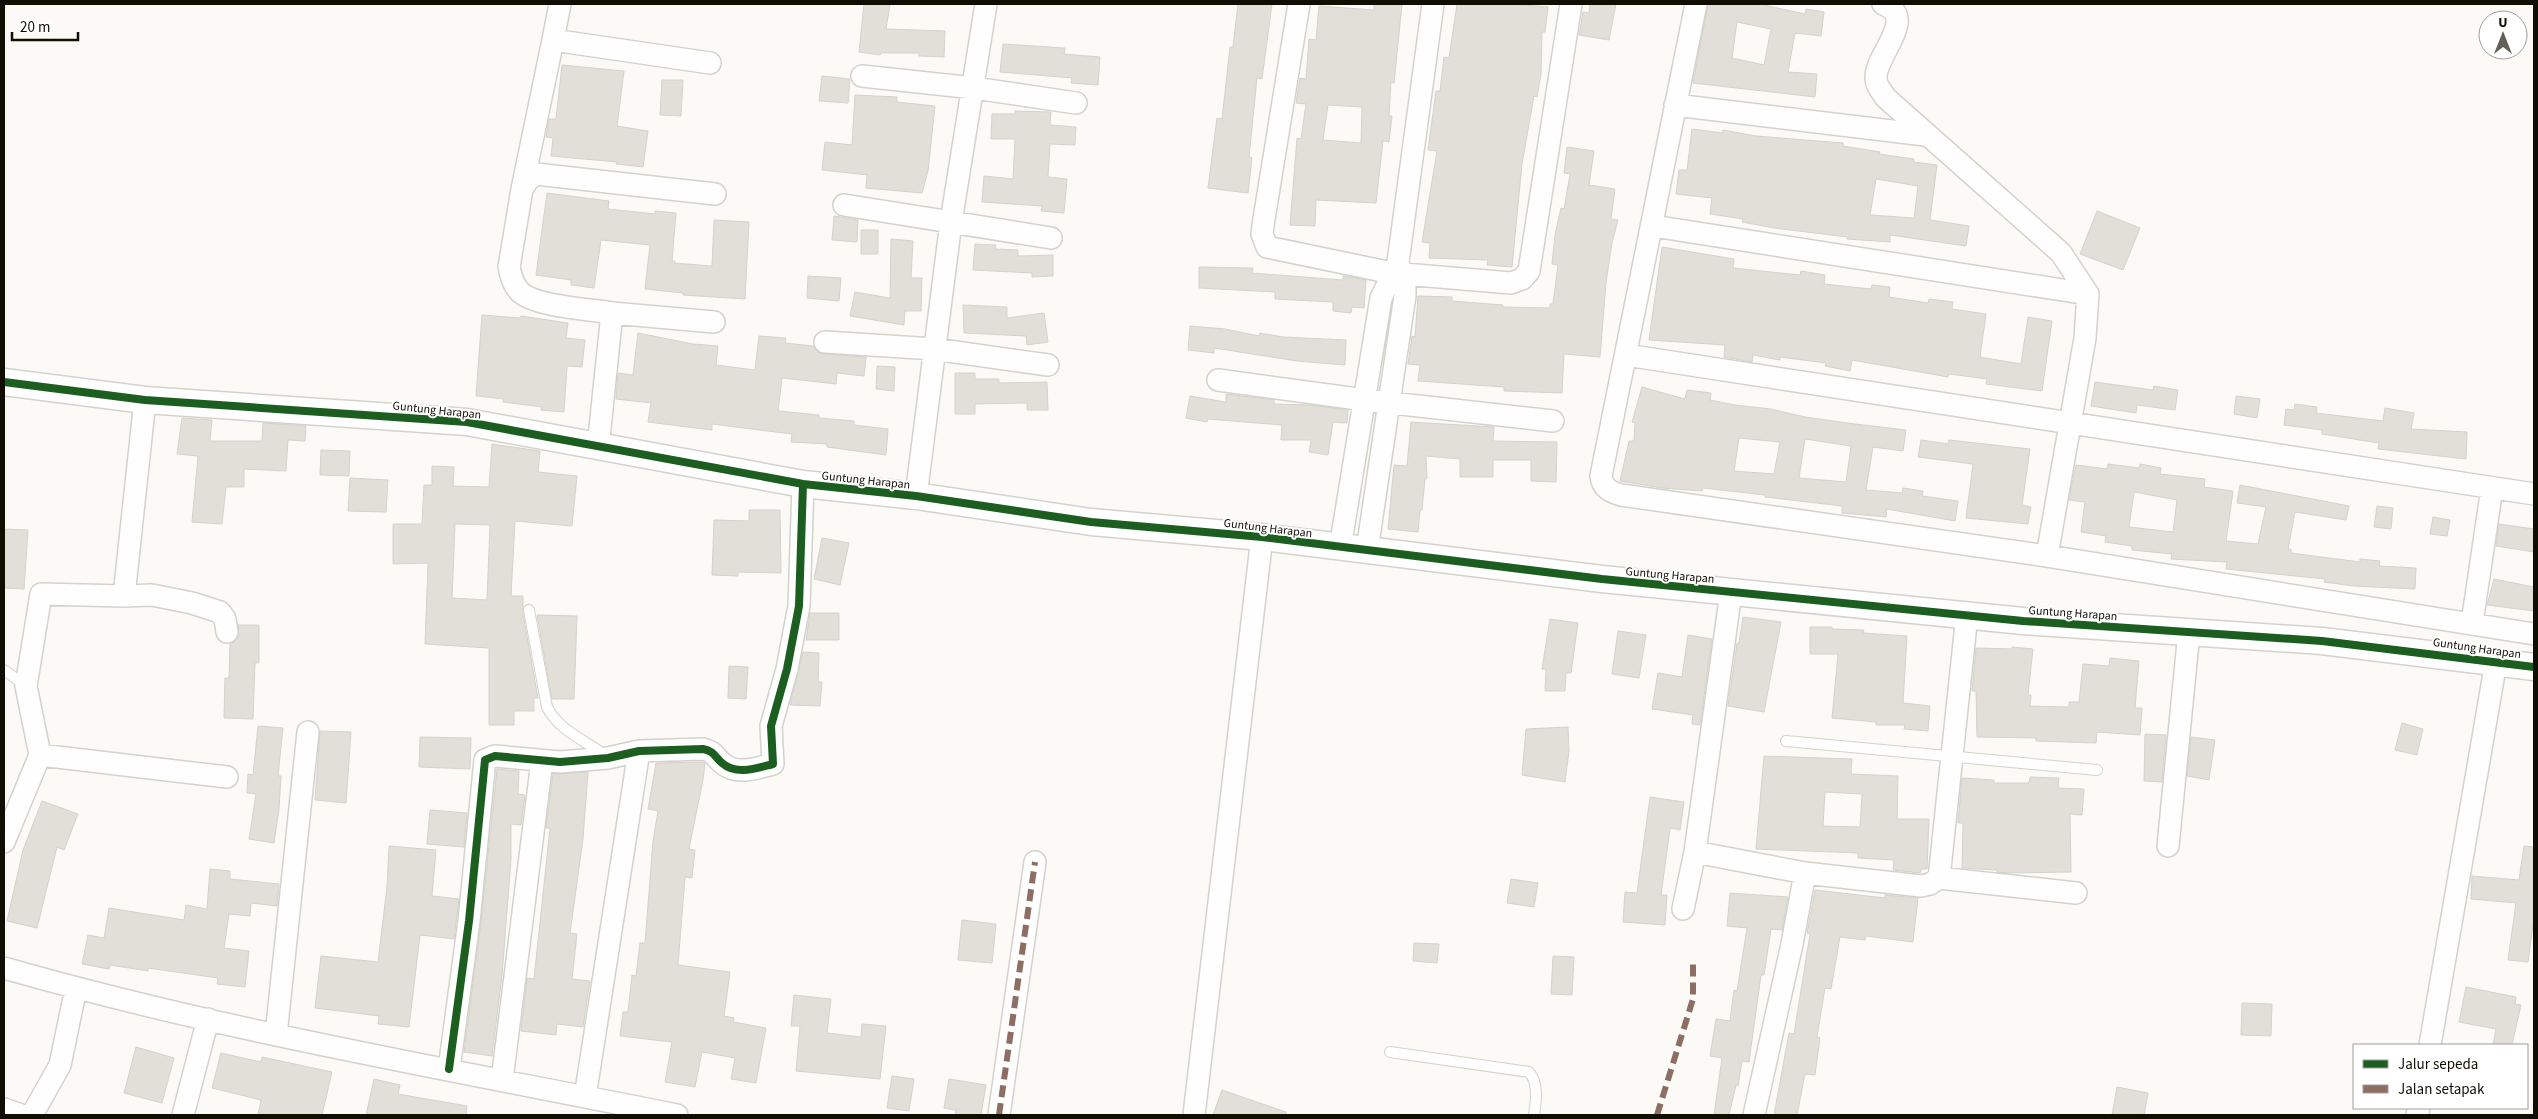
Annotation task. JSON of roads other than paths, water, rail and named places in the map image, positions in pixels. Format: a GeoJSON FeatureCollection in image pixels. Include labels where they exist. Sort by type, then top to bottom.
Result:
{"type":"FeatureCollection","features":[{"type":"Feature","properties":{"kind":"street"},"geometry":{"type":"LineString","coordinates":[[560,4],[522,189],[509,267],[511,279],[520,292],[536,300],[612,313],[714,322]]}},
{"type":"Feature","properties":{"kind":"street"},"geometry":{"type":"LineString","coordinates":[[916,496],[951,222],[986,4]]}},
{"type":"Feature","properties":{"kind":"street"},"geometry":{"type":"LineString","coordinates":[[1299,4],[1263,225],[1262,234],[1265,243],[1273,250],[1397,270],[1511,283],[1526,276],[1529,271],[1572,4]]}},
{"type":"Feature","properties":{"kind":"street"},"geometry":{"type":"LineString","coordinates":[[1340,548],[1382,298],[1397,270],[1434,4]]}},
{"type":"Feature","properties":{"kind":"street"},"geometry":{"type":"LineString","coordinates":[[1696,4],[1653,226],[1601,476],[1604,486],[1614,493],[2047,556],[2534,634]]}},
{"type":"Feature","properties":{"kind":"street"},"geometry":{"type":"LineString","coordinates":[[1883,4],[1896,13],[1898,25],[1877,70],[1876,81],[1886,98],[1925,135],[2061,253],[2088,294],[2085,338],[2047,556]]}},
{"type":"Feature","properties":{"kind":"street"},"geometry":{"type":"LineString","coordinates":[[554,40],[710,63]]}},
{"type":"Feature","properties":{"kind":"street"},"geometry":{"type":"LineString","coordinates":[[862,76],[974,88],[1076,102]]}},
{"type":"Feature","properties":{"kind":"street"},"geometry":{"type":"LineString","coordinates":[[1675,105],[1925,135]]}},
{"type":"Feature","properties":{"kind":"street"},"geometry":{"type":"LineString","coordinates":[[522,189],[528,180],[536,174],[715,194]]}},
{"type":"Feature","properties":{"kind":"street"},"geometry":{"type":"LineString","coordinates":[[844,205],[1051,238]]}},
{"type":"Feature","properties":{"kind":"street"},"geometry":{"type":"LineString","coordinates":[[1653,226],[2088,294]]}},
{"type":"Feature","properties":{"kind":"street"},"geometry":{"type":"LineString","coordinates":[[1367,550],[1405,296],[1397,270]]}},
{"type":"Feature","properties":{"kind":"street"},"geometry":{"type":"LineString","coordinates":[[598,446],[612,313]]}},
{"type":"Feature","properties":{"kind":"street"},"geometry":{"type":"LineString","coordinates":[[825,342],[934,349],[1048,365]]}},
{"type":"Feature","properties":{"kind":"street"},"geometry":{"type":"LineString","coordinates":[[1626,355],[2534,494]]}},
{"type":"Feature","properties":{"kind":"street"},"geometry":{"type":"LineString","coordinates":[[1218,380],[1365,400],[1553,421]]}},
{"type":"Feature","properties":{"kind":"street","name":"Guntung Harapan"},"geometry":{"type":"LineString","coordinates":[[4,382],[145,400],[467,422],[802,484],[916,496],[1091,522],[1262,537],[1602,579],[1731,592],[1967,615],[2322,641],[2534,667]]}},
{"type":"Feature","properties":{"kind":"street"},"geometry":{"type":"LineString","coordinates":[[124,596],[145,400]]}},
{"type":"Feature","properties":{"kind":"street"},"geometry":{"type":"LineString","coordinates":[[449,1069],[469,921],[484,764],[492,756],[560,762],[608,758],[639,751],[703,749],[712,752],[722,763],[735,769],[753,769],[773,764],[772,726],[787,669],[799,606],[802,484]]}},
{"type":"Feature","properties":{"kind":"street"},"geometry":{"type":"LineString","coordinates":[[2472,623],[2492,488]]}},
{"type":"Feature","properties":{"kind":"street"},"geometry":{"type":"LineString","coordinates":[[1194,1115],[1262,537]]}},
{"type":"Feature","properties":{"kind":"street"},"geometry":{"type":"LineString","coordinates":[[1683,910],[1694,852],[1731,592]]}},
{"type":"Feature","properties":{"kind":"street"},"geometry":{"type":"LineString","coordinates":[[4,842],[40,755],[26,686],[41,594],[152,595],[192,603],[220,612],[225,619],[226,632]]}},
{"type":"Feature","properties":{"kind":"street"},"geometry":{"type":"LineString","coordinates":[[1939,878],[1967,615]]}},
{"type":"Feature","properties":{"kind":"street"},"geometry":{"type":"LineString","coordinates":[[2168,846],[2189,632]]}},
{"type":"Feature","properties":{"kind":"street"},"geometry":{"type":"LineString","coordinates":[[2430,1044],[2496,662]]}},
{"type":"Feature","properties":{"kind":"street"},"geometry":{"type":"LineString","coordinates":[[276,1035],[308,732]]}},
{"type":"Feature","properties":{"kind":"street"},"geometry":{"type":"LineString","coordinates":[[585,1097],[639,751]]}},
{"type":"Feature","properties":{"kind":"street"},"geometry":{"type":"LineString","coordinates":[[40,755],[227,777]]}},
{"type":"Feature","properties":{"kind":"street"},"geometry":{"type":"LineString","coordinates":[[502,1080],[542,761]]}},
{"type":"Feature","properties":{"kind":"street"},"geometry":{"type":"LineString","coordinates":[[1694,852],[1805,873],[1921,886],[1930,884],[1939,878],[2076,894]]}},
{"type":"Feature","properties":{"kind":"street"},"geometry":{"type":"LineString","coordinates":[[999,1115],[1035,862]]}},
{"type":"Feature","properties":{"kind":"street"},"geometry":{"type":"LineString","coordinates":[[1754,1115],[1792,944],[1805,873]]}},
{"type":"Feature","properties":{"kind":"street"},"geometry":{"type":"LineString","coordinates":[[4,968],[76,988],[276,1035],[585,1097],[610,1109],[677,1115]]}},
{"type":"Feature","properties":{"kind":"street"},"geometry":{"type":"LineString","coordinates":[[32,1115],[60,1064],[76,988]]}},
{"type":"Feature","properties":{"kind":"street"},"geometry":{"type":"LineString","coordinates":[[183,1115],[208,1019]]}},
{"type":"Feature","properties":{"kind":"street"},"geometry":{"type":"LineString","coordinates":[[4,1109],[21,1115]]}},
{"type":"Feature","properties":{"kind":"lane"},"geometry":{"type":"LineString","coordinates":[[529,610],[546,707],[552,718],[559,725],[608,758]]}},
{"type":"Feature","properties":{"kind":"lane"},"geometry":{"type":"LineString","coordinates":[[4,670],[26,686]]}},
{"type":"Feature","properties":{"kind":"lane"},"geometry":{"type":"LineString","coordinates":[[1786,741],[1952,758],[2097,770]]}},
{"type":"Feature","properties":{"kind":"lane"},"geometry":{"type":"LineString","coordinates":[[1390,1052],[1528,1072],[1536,1091],[1534,1115]]}}]}
